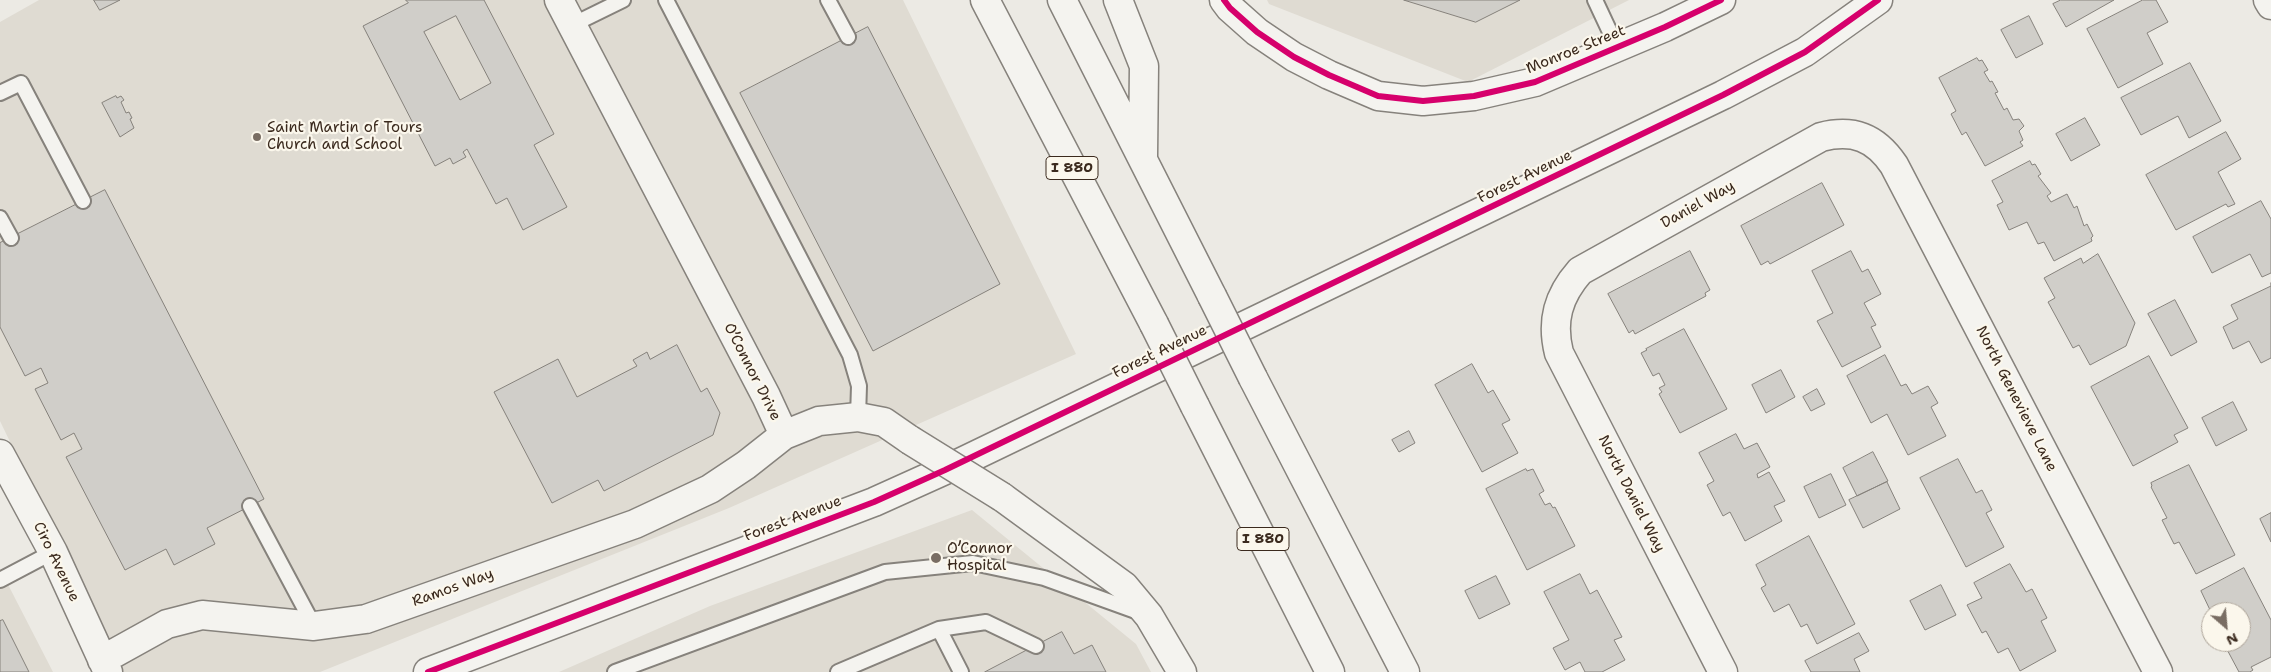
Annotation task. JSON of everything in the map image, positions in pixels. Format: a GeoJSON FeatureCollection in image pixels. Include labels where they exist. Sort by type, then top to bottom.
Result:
{"type":"FeatureCollection","features":[{"type":"Feature","properties":{"kind":"main road","name":"O’Connor Drive"},"geometry":{"type":"LineString","coordinates":[[559,0],[766,396],[784,435],[818,421],[858,417],[884,422],[1002,498],[1124,586],[1149,616],[1182,672]]}},
{"type":"Feature","properties":{"kind":"main road","name":"I 880"},"geometry":{"type":"LineString","coordinates":[[985,0],[1154,324],[1330,672]]}},
{"type":"Feature","properties":{"kind":"main road"},"geometry":{"type":"LineString","coordinates":[[1062,0],[1253,378],[1405,672]]}},
{"type":"Feature","properties":{"kind":"main road"},"geometry":{"type":"LineString","coordinates":[[1118,0],[1144,66],[1143,160]]}},
{"type":"Feature","properties":{"kind":"main road","name":"Monroe Street"},"geometry":{"type":"LineString","coordinates":[[1224,0],[1230,8],[1257,32],[1294,57],[1329,76],[1378,96],[1423,101],[1492,92],[1535,82],[1665,27],[1721,0]]}},
{"type":"Feature","properties":{"kind":"main road","name":"Forest Avenue"},"geometry":{"type":"LineString","coordinates":[[428,672],[864,506],[945,470],[1724,95],[1805,52],[1878,0]]}},
{"type":"Feature","properties":{"kind":"main road"},"geometry":{"type":"LineString","coordinates":[[2268,0],[2271,5]]}},
{"type":"Feature","properties":{"kind":"main road","name":"Daniel Way"},"geometry":{"type":"LineString","coordinates":[[1556,312],[1561,297],[1580,271],[1820,137],[1834,133],[1862,137]]}},
{"type":"Feature","properties":{"kind":"main road","name":"North Genevieve Lane"},"geometry":{"type":"LineString","coordinates":[[1862,137],[1875,143],[1886,153],[1894,165],[2158,672]]}},
{"type":"Feature","properties":{"kind":"main road","name":"North Daniel Way"},"geometry":{"type":"LineString","coordinates":[[1556,312],[1555,339],[1559,353],[1723,672]]}},
{"type":"Feature","properties":{"kind":"main road","name":"Ramos Way"},"geometry":{"type":"LineString","coordinates":[[105,666],[167,624],[202,615],[314,626],[366,619],[636,524],[710,489],[746,465],[784,435]]}},
{"type":"Feature","properties":{"kind":"main road","name":"Ciro Avenue"},"geometry":{"type":"LineString","coordinates":[[0,454],[53,552],[105,666]]}},
{"type":"Feature","properties":{"kind":"lane"},"geometry":{"type":"LineString","coordinates":[[572,25],[623,0]]}},
{"type":"Feature","properties":{"kind":"lane"},"geometry":{"type":"LineString","coordinates":[[666,0],[850,355],[859,386],[858,417]]}},
{"type":"Feature","properties":{"kind":"lane"},"geometry":{"type":"LineString","coordinates":[[828,0],[848,37]]}},
{"type":"Feature","properties":{"kind":"lane"},"geometry":{"type":"LineString","coordinates":[[1595,0],[1618,47]]}},
{"type":"Feature","properties":{"kind":"lane"},"geometry":{"type":"LineString","coordinates":[[0,93],[21,83],[83,201]]}},
{"type":"Feature","properties":{"kind":"lane"},"geometry":{"type":"LineString","coordinates":[[0,218],[11,238]]}},
{"type":"Feature","properties":{"kind":"lane"},"geometry":{"type":"LineString","coordinates":[[250,506],[314,626]]}},
{"type":"Feature","properties":{"kind":"lane"},"geometry":{"type":"LineString","coordinates":[[0,580],[53,552]]}},
{"type":"Feature","properties":{"kind":"lane"},"geometry":{"type":"LineString","coordinates":[[615,672],[885,572],[973,563],[1044,578],[1149,616]]}},
{"type":"Feature","properties":{"kind":"lane"},"geometry":{"type":"LineString","coordinates":[[838,672],[938,629],[986,622],[1036,646]]}},
{"type":"Feature","properties":{"kind":"lane"},"geometry":{"type":"LineString","coordinates":[[938,629],[960,672]]}},
{"type":"Feature","properties":{"kind":"shaded area"},"geometry":{"type":"Polygon","coordinates":[[[39,0],[903,0],[1076,354],[729,508],[320,672],[121,672],[0,421],[0,22],[39,0]]]}},
{"type":"Feature","properties":{"kind":"shaded area"},"geometry":{"type":"Polygon","coordinates":[[[1267,0],[1629,0],[1468,82],[1269,4],[1267,0]]]}},
{"type":"Feature","properties":{"kind":"shaded area","name":"O’Connor Hospital"},"geometry":{"type":"Polygon","coordinates":[[[972,510],[1136,644],[1151,672],[559,672],[710,606],[972,510]]]}},
{"type":"Feature","properties":{"kind":"shaded area"},"geometry":{"type":"Polygon","coordinates":[[[0,569],[53,672],[0,672],[0,569]]]}},
{"type":"Feature","properties":{"kind":"building"},"geometry":{"type":"Polygon","coordinates":[[[94,0],[120,0],[100,10],[94,0]]]}},
{"type":"Feature","properties":{"kind":"building"},"geometry":{"type":"Polygon","coordinates":[[[406,0],[484,0],[554,134],[534,145],[567,207],[523,230],[507,198],[496,204],[467,149],[463,152],[466,157],[453,164],[450,158],[435,166],[363,26],[408,3],[406,0]],[[456,16],[424,32],[460,100],[491,83],[456,16]]]}},
{"type":"Feature","properties":{"kind":"building"},"geometry":{"type":"Polygon","coordinates":[[[1404,0],[1520,0],[1476,22],[1404,0]]]}},
{"type":"Feature","properties":{"kind":"building"},"geometry":{"type":"Polygon","coordinates":[[[2061,0],[2114,0],[2066,27],[2053,4],[2061,0]]]}},
{"type":"Feature","properties":{"kind":"building"},"geometry":{"type":"Polygon","coordinates":[[[2143,0],[2156,0],[2168,22],[2147,33],[2163,64],[2118,88],[2087,29],[2143,0]]]}},
{"type":"Feature","properties":{"kind":"building"},"geometry":{"type":"Polygon","coordinates":[[[2029,16],[2043,44],[2016,58],[2001,30],[2029,16]]]}},
{"type":"Feature","properties":{"kind":"building"},"geometry":{"type":"Polygon","coordinates":[[[868,27],[1000,284],[873,351],[740,93],[868,27]]]}},
{"type":"Feature","properties":{"kind":"building"},"geometry":{"type":"Polygon","coordinates":[[[1977,58],[1979,61],[1982,60],[1988,70],[1984,72],[1998,92],[1995,93],[2004,110],[2007,108],[2013,120],[2019,119],[2024,126],[2019,131],[2023,140],[2020,142],[2023,146],[1985,166],[1966,132],[1962,135],[1951,114],[1956,111],[1939,78],[1977,58]]]}},
{"type":"Feature","properties":{"kind":"building"},"geometry":{"type":"Polygon","coordinates":[[[2190,63],[2221,121],[2189,138],[2178,116],[2141,135],[2121,98],[2190,63]]]}},
{"type":"Feature","properties":{"kind":"building"},"geometry":{"type":"Polygon","coordinates":[[[116,96],[117,98],[121,96],[124,100],[121,102],[126,113],[129,112],[132,118],[130,119],[134,128],[120,137],[102,103],[116,96]]]}},
{"type":"Feature","properties":{"kind":"building"},"geometry":{"type":"Polygon","coordinates":[[[2085,118],[2100,145],[2071,161],[2056,134],[2085,118]]]}},
{"type":"Feature","properties":{"kind":"building"},"geometry":{"type":"Polygon","coordinates":[[[2226,132],[2241,159],[2218,172],[2235,204],[2228,207],[2226,204],[2176,230],[2146,175],[2226,132]]]}},
{"type":"Feature","properties":{"kind":"building"},"geometry":{"type":"Polygon","coordinates":[[[2030,161],[2032,165],[2035,164],[2041,174],[2038,176],[2051,193],[2047,196],[2051,202],[2067,194],[2074,208],[2077,206],[2084,226],[2087,224],[2093,236],[2091,238],[2092,241],[2054,261],[2044,242],[2038,244],[2027,222],[2009,230],[1997,205],[2003,202],[1992,181],[2030,161]]]}},
{"type":"Feature","properties":{"kind":"building"},"geometry":{"type":"Polygon","coordinates":[[[1822,183],[1844,225],[1770,264],[1768,261],[1761,265],[1741,226],[1822,183]]]}},
{"type":"Feature","properties":{"kind":"building"},"geometry":{"type":"Polygon","coordinates":[[[105,190],[264,499],[207,528],[215,544],[174,565],[166,549],[125,570],[66,457],[82,449],[74,433],[61,440],[35,389],[48,383],[41,368],[25,376],[0,327],[0,243],[105,190]]]}},
{"type":"Feature","properties":{"kind":"building"},"geometry":{"type":"Polygon","coordinates":[[[2261,201],[2271,219],[2271,273],[2262,277],[2250,254],[2212,273],[2193,237],[2261,201]]]}},
{"type":"Feature","properties":{"kind":"building"},"geometry":{"type":"Polygon","coordinates":[[[1690,251],[1710,290],[1705,293],[1706,296],[1635,334],[1633,330],[1629,333],[1608,294],[1690,251]]]}},
{"type":"Feature","properties":{"kind":"building"},"geometry":{"type":"Polygon","coordinates":[[[1851,251],[1862,272],[1868,269],[1881,294],[1864,303],[1876,325],[1871,327],[1881,347],[1842,367],[1817,321],[1833,313],[1812,271],[1851,251]]]}},
{"type":"Feature","properties":{"kind":"building"},"geometry":{"type":"Polygon","coordinates":[[[2098,254],[2135,323],[2126,346],[2090,365],[2079,345],[2073,348],[2048,302],[2055,298],[2044,278],[2081,258],[2083,263],[2098,254]]]}},
{"type":"Feature","properties":{"kind":"building"},"geometry":{"type":"Polygon","coordinates":[[[2271,286],[2271,358],[2261,363],[2249,341],[2233,349],[2223,327],[2238,319],[2231,305],[2271,286]]]}},
{"type":"Feature","properties":{"kind":"building"},"geometry":{"type":"Polygon","coordinates":[[[2175,300],[2197,342],[2171,356],[2148,314],[2175,300]]]}},
{"type":"Feature","properties":{"kind":"building"},"geometry":{"type":"Polygon","coordinates":[[[1684,329],[1727,409],[1680,433],[1659,394],[1662,392],[1659,388],[1665,385],[1659,373],[1653,376],[1641,353],[1684,329]]]}},
{"type":"Feature","properties":{"kind":"building"},"geometry":{"type":"Polygon","coordinates":[[[677,345],[701,392],[707,388],[720,413],[713,435],[604,491],[598,480],[552,503],[494,392],[558,359],[577,397],[637,366],[633,360],[647,352],[650,359],[677,345]]]}},
{"type":"Feature","properties":{"kind":"building"},"geometry":{"type":"Polygon","coordinates":[[[1885,355],[1901,386],[1906,384],[1912,394],[1928,386],[1938,403],[1931,407],[1946,436],[1908,455],[1887,414],[1871,423],[1847,376],[1885,355]]]}},
{"type":"Feature","properties":{"kind":"building"},"geometry":{"type":"Polygon","coordinates":[[[2149,356],[2188,428],[2174,435],[2178,442],[2133,466],[2091,387],[2149,356]]]}},
{"type":"Feature","properties":{"kind":"building"},"geometry":{"type":"Polygon","coordinates":[[[1472,364],[1488,393],[1493,390],[1510,420],[1502,424],[1518,453],[1482,472],[1435,385],[1472,364]]]}},
{"type":"Feature","properties":{"kind":"building"},"geometry":{"type":"Polygon","coordinates":[[[1781,370],[1795,397],[1766,413],[1752,385],[1781,370]]]}},
{"type":"Feature","properties":{"kind":"building"},"geometry":{"type":"Polygon","coordinates":[[[1817,389],[1825,404],[1811,411],[1803,397],[1817,389]]]}},
{"type":"Feature","properties":{"kind":"building"},"geometry":{"type":"Polygon","coordinates":[[[2233,402],[2247,430],[2216,446],[2202,418],[2233,402]]]}},
{"type":"Feature","properties":{"kind":"building"},"geometry":{"type":"Polygon","coordinates":[[[1409,431],[1415,443],[1399,452],[1392,440],[1409,431]]]}},
{"type":"Feature","properties":{"kind":"building"},"geometry":{"type":"Polygon","coordinates":[[[1736,434],[1744,449],[1757,443],[1770,467],[1757,474],[1758,478],[1769,472],[1785,501],[1774,506],[1782,521],[1745,541],[1730,512],[1723,516],[1707,485],[1714,481],[1699,453],[1736,434]]]}},
{"type":"Feature","properties":{"kind":"building"},"geometry":{"type":"Polygon","coordinates":[[[1873,452],[1888,481],[1857,496],[1843,468],[1873,452]]]}},
{"type":"Feature","properties":{"kind":"building"},"geometry":{"type":"Polygon","coordinates":[[[1958,459],[1976,493],[1982,490],[1992,510],[1986,513],[2004,547],[1966,567],[1920,478],[1958,459]]]}},
{"type":"Feature","properties":{"kind":"building"},"geometry":{"type":"Polygon","coordinates":[[[2189,465],[2235,555],[2196,574],[2179,542],[2174,544],[2162,520],[2167,518],[2151,487],[2151,483],[2189,465]]]}},
{"type":"Feature","properties":{"kind":"building"},"geometry":{"type":"Polygon","coordinates":[[[1526,469],[1527,471],[1533,469],[1544,491],[1539,494],[1545,505],[1550,503],[1553,508],[1555,507],[1575,546],[1527,570],[1486,489],[1526,469]]]}},
{"type":"Feature","properties":{"kind":"building"},"geometry":{"type":"Polygon","coordinates":[[[1831,474],[1846,505],[1819,518],[1804,487],[1831,474]]]}},
{"type":"Feature","properties":{"kind":"building"},"geometry":{"type":"Polygon","coordinates":[[[1887,482],[1900,509],[1863,528],[1849,500],[1887,482]]]}},
{"type":"Feature","properties":{"kind":"building"},"geometry":{"type":"Polygon","coordinates":[[[2271,513],[2271,542],[2260,519],[2271,513]]]}},
{"type":"Feature","properties":{"kind":"building"},"geometry":{"type":"Polygon","coordinates":[[[1809,536],[1855,624],[1817,644],[1807,624],[1801,627],[1789,604],[1774,612],[1761,588],[1766,585],[1756,565],[1809,536]]]}},
{"type":"Feature","properties":{"kind":"building"},"geometry":{"type":"Polygon","coordinates":[[[2010,564],[2026,592],[2032,589],[2047,618],[2041,621],[2056,651],[2020,671],[2008,648],[1998,653],[1986,631],[1982,633],[1967,605],[1982,598],[1974,583],[2010,564]]]}},
{"type":"Feature","properties":{"kind":"building"},"geometry":{"type":"Polygon","coordinates":[[[2244,568],[2271,620],[2271,657],[2251,667],[2253,670],[2250,672],[2239,672],[2228,652],[2251,652],[2251,602],[2206,602],[2201,591],[2244,568]]]}},
{"type":"Feature","properties":{"kind":"building"},"geometry":{"type":"Polygon","coordinates":[[[1580,574],[1590,594],[1597,590],[1622,637],[1614,640],[1625,660],[1602,672],[1585,672],[1580,662],[1565,670],[1553,648],[1569,640],[1544,592],[1580,574]]]}},
{"type":"Feature","properties":{"kind":"building"},"geometry":{"type":"Polygon","coordinates":[[[1496,576],[1510,604],[1479,619],[1465,591],[1496,576]]]}},
{"type":"Feature","properties":{"kind":"building"},"geometry":{"type":"Polygon","coordinates":[[[1941,585],[1956,615],[1925,630],[1910,601],[1941,585]]]}},
{"type":"Feature","properties":{"kind":"building"},"geometry":{"type":"Polygon","coordinates":[[[3,620],[29,672],[0,672],[0,621],[3,620]]]}},
{"type":"Feature","properties":{"kind":"building"},"geometry":{"type":"Polygon","coordinates":[[[1062,632],[1074,654],[1092,645],[1106,672],[985,672],[1062,632]]]}},
{"type":"Feature","properties":{"kind":"building"},"geometry":{"type":"Polygon","coordinates":[[[1859,633],[1869,651],[1854,659],[1860,672],[1811,672],[1805,661],[1859,633]]]}},
{"type":"Feature","properties":{"kind":"cycle path"},"geometry":{"type":"LineString","coordinates":[[1224,0],[1230,8],[1257,32],[1294,57],[1329,75],[1378,96],[1423,101],[1474,96],[1535,82],[1665,27],[1721,0]]}},
{"type":"Feature","properties":{"kind":"cycle path"},"geometry":{"type":"LineString","coordinates":[[428,672],[874,502],[945,470],[1723,95],[1805,52],[1878,0]]}},
{"type":"Feature","properties":{"kind":"place","name":"Saint Martin of Tours Church and School"},"geometry":{"type":"Point","coordinates":[257,137]}},
{"type":"Feature","properties":{"kind":"place","name":"O’Connor Hospital"},"geometry":{"type":"Point","coordinates":[936,558]}}]}
